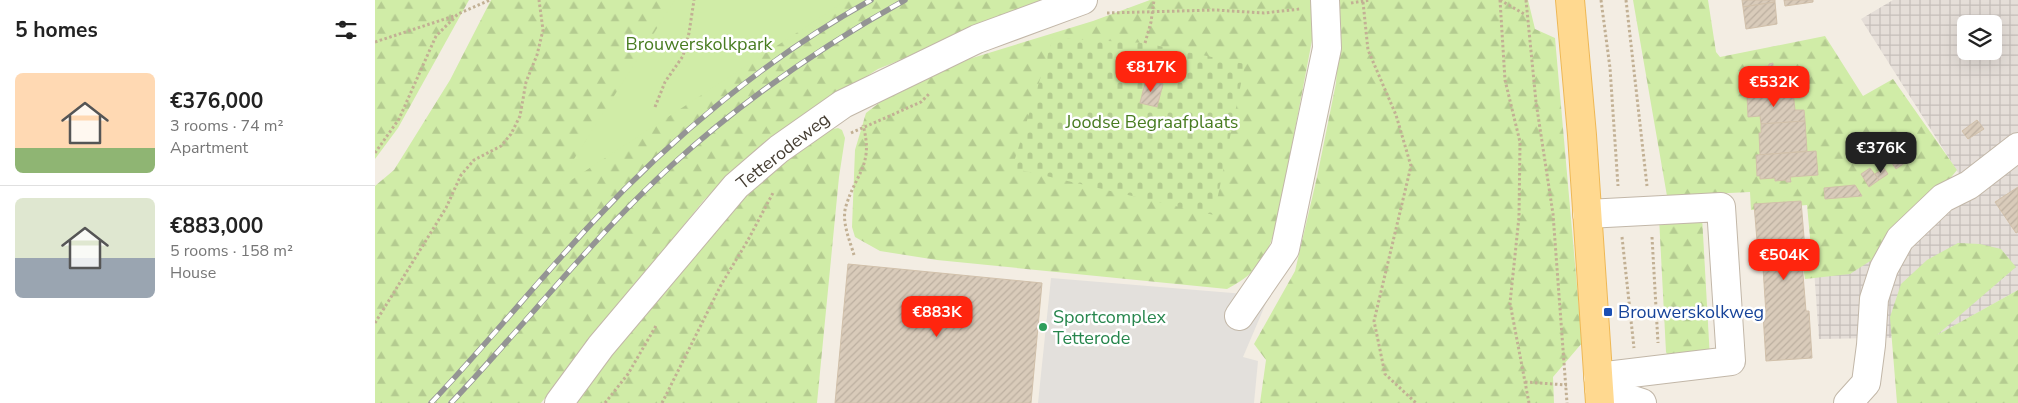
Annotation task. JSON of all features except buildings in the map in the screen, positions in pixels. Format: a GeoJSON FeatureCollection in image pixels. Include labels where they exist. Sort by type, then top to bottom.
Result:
{"type":"FeatureCollection","features":[{"type":"Feature","properties":{"kind":"main road"},"geometry":{"type":"LineString","coordinates":[[1570,0],[1599,390]]}},
{"type":"Feature","properties":{"kind":"street"},"geometry":{"type":"LineString","coordinates":[[1239,316],[1285,249],[1327,48],[1325,3]]}},
{"type":"Feature","properties":{"kind":"street","name":"Tetterodeweg"},"geometry":{"type":"LineString","coordinates":[[559,403],[601,346],[736,186],[818,121],[853,99],[977,39],[1091,7]]}},
{"type":"Feature","properties":{"kind":"street"},"geometry":{"type":"LineString","coordinates":[[1848,403],[1868,393],[1874,299],[1884,268],[1900,239],[1943,198],[1969,185],[2018,147]]}},
{"type":"Feature","properties":{"kind":"street"},"geometry":{"type":"LineString","coordinates":[[1587,214],[1721,207],[1729,322],[1731,360],[1599,390]]}},
{"type":"Feature","properties":{"kind":"street"},"geometry":{"type":"LineString","coordinates":[[1599,390],[1642,403]]}},
{"type":"Feature","properties":{"kind":"path"},"geometry":{"type":"LineString","coordinates":[[375,42],[458,14],[490,0]]}},
{"type":"Feature","properties":{"kind":"path"},"geometry":{"type":"LineString","coordinates":[[375,322],[446,208],[461,175],[474,160],[501,146],[511,134],[520,116],[526,82],[537,55],[543,30],[539,0]]}},
{"type":"Feature","properties":{"kind":"path"},"geometry":{"type":"LineString","coordinates":[[655,106],[665,82],[683,56],[694,0]]}},
{"type":"Feature","properties":{"kind":"path"},"geometry":{"type":"LineString","coordinates":[[1145,43],[1151,22],[1154,0]]}},
{"type":"Feature","properties":{"kind":"path"},"geometry":{"type":"LineString","coordinates":[[1091,7],[1265,13],[1325,3],[1363,2],[1370,0]]}},
{"type":"Feature","properties":{"kind":"path"},"geometry":{"type":"LineString","coordinates":[[1500,0],[1526,15]]}},
{"type":"Feature","properties":{"kind":"path"},"geometry":{"type":"LineString","coordinates":[[1500,0],[1505,80],[1520,142],[1519,217],[1510,303],[1529,403]]}},
{"type":"Feature","properties":{"kind":"path"},"geometry":{"type":"LineString","coordinates":[[1526,0],[1536,102],[1553,214],[1567,403]]}},
{"type":"Feature","properties":{"kind":"path"},"geometry":{"type":"LineString","coordinates":[[1363,2],[1367,50],[1396,115],[1411,166],[1374,322],[1385,374],[1416,403]]}},
{"type":"Feature","properties":{"kind":"path"},"geometry":{"type":"LineString","coordinates":[[375,153],[399,119],[436,36],[458,14]]}},
{"type":"Feature","properties":{"kind":"path"},"geometry":{"type":"LineString","coordinates":[[847,135],[921,102],[934,89]]}},
{"type":"Feature","properties":{"kind":"path"},"geometry":{"type":"LineString","coordinates":[[853,99],[864,126],[867,141],[865,166],[845,208],[846,228],[854,255]]}},
{"type":"Feature","properties":{"kind":"path"},"geometry":{"type":"LineString","coordinates":[[662,403],[721,285],[748,240],[774,190]]}},
{"type":"Feature","properties":{"kind":"path"},"geometry":{"type":"LineString","coordinates":[[605,403],[628,374],[658,321]]}},
{"type":"Feature","properties":{"kind":"path"},"geometry":{"type":"LineString","coordinates":[[1525,382],[1566,384]]}},
{"type":"Feature","properties":{"kind":"shaded area"},"geometry":{"type":"Polygon","coordinates":[[[1893,0],[2018,0],[2018,290],[1934,337],[1819,339],[1811,227],[1881,226],[1959,174],[1861,19],[1893,0]]]}},
{"type":"Feature","properties":{"kind":"shaded area"},"geometry":{"type":"Polygon","coordinates":[[[1051,278],[1269,296],[1243,357],[1258,361],[1254,403],[1038,403],[1051,278]]]}},
{"type":"Feature","properties":{"kind":"green space"},"geometry":{"type":"Polygon","coordinates":[[[375,0],[469,0],[398,128],[375,159],[375,0]]]}},
{"type":"Feature","properties":{"kind":"green space"},"geometry":{"type":"Polygon","coordinates":[[[491,0],[1050,0],[878,69],[809,113],[753,154],[704,200],[541,403],[375,403],[375,186],[394,170],[450,80],[491,0]]]}},
{"type":"Feature","properties":{"kind":"green space","name":"Brouwerskolkpark"},"geometry":{"type":"Polygon","coordinates":[[[675,0],[847,0],[553,192],[675,0]]]}},
{"type":"Feature","properties":{"kind":"green space"},"geometry":{"type":"Polygon","coordinates":[[[1150,0],[1314,0],[1317,14],[1278,219],[1271,243],[1261,261],[1248,276],[1227,289],[937,260],[880,251],[855,237],[852,227],[855,150],[866,113],[900,87],[956,63],[1093,21],[1150,0]]]}},
{"type":"Feature","properties":{"kind":"green space"},"geometry":{"type":"Polygon","coordinates":[[[1338,0],[1528,0],[1535,29],[1555,38],[1582,343],[1553,377],[1554,403],[1260,403],[1266,360],[1254,344],[1295,271],[1336,83],[1340,21],[1338,0]]]}},
{"type":"Feature","properties":{"kind":"green space"},"geometry":{"type":"Polygon","coordinates":[[[1633,0],[1708,0],[1716,52],[1720,57],[1825,36],[1863,96],[1893,79],[1957,170],[1918,218],[1878,256],[1850,274],[1805,279],[1802,260],[1812,259],[1807,205],[1751,210],[1750,192],[1667,196],[1633,0]]]}},
{"type":"Feature","properties":{"kind":"green space","name":"Joodse Begraafplaats"},"geometry":{"type":"Polygon","coordinates":[[[1053,38],[1145,43],[1245,64],[1214,215],[1012,168],[1053,38]]]}},
{"type":"Feature","properties":{"kind":"green space"},"geometry":{"type":"Polygon","coordinates":[[[838,128],[842,130],[845,138],[839,177],[817,403],[574,403],[656,296],[726,213],[775,166],[824,131],[838,128]]]}},
{"type":"Feature","properties":{"kind":"green space"},"geometry":{"type":"Polygon","coordinates":[[[1702,216],[1710,359],[1671,362],[1666,352],[1659,217],[1702,216]]]}},
{"type":"Feature","properties":{"kind":"green space"},"geometry":{"type":"Polygon","coordinates":[[[1958,243],[1980,244],[2001,249],[2016,267],[1937,335],[2018,290],[2018,403],[1897,403],[1890,317],[1901,284],[1927,260],[1958,243]]]}},
{"type":"Feature","properties":{"kind":"railway"},"geometry":{"type":"LineString","coordinates":[[431,403],[592,223],[655,160],[688,130],[759,73],[833,22],[871,0]]}},
{"type":"Feature","properties":{"kind":"railway"},"geometry":{"type":"LineString","coordinates":[[451,403],[614,222],[699,141],[784,75],[844,36],[905,0]]}},
{"type":"Feature","properties":{"kind":"place","name":"Brouwerskolkweg"},"geometry":{"type":"Point","coordinates":[1608,312]}},
{"type":"Feature","properties":{"kind":"place","name":"Sportcomplex Tetterode"},"geometry":{"type":"Point","coordinates":[1043,327]}}]}
